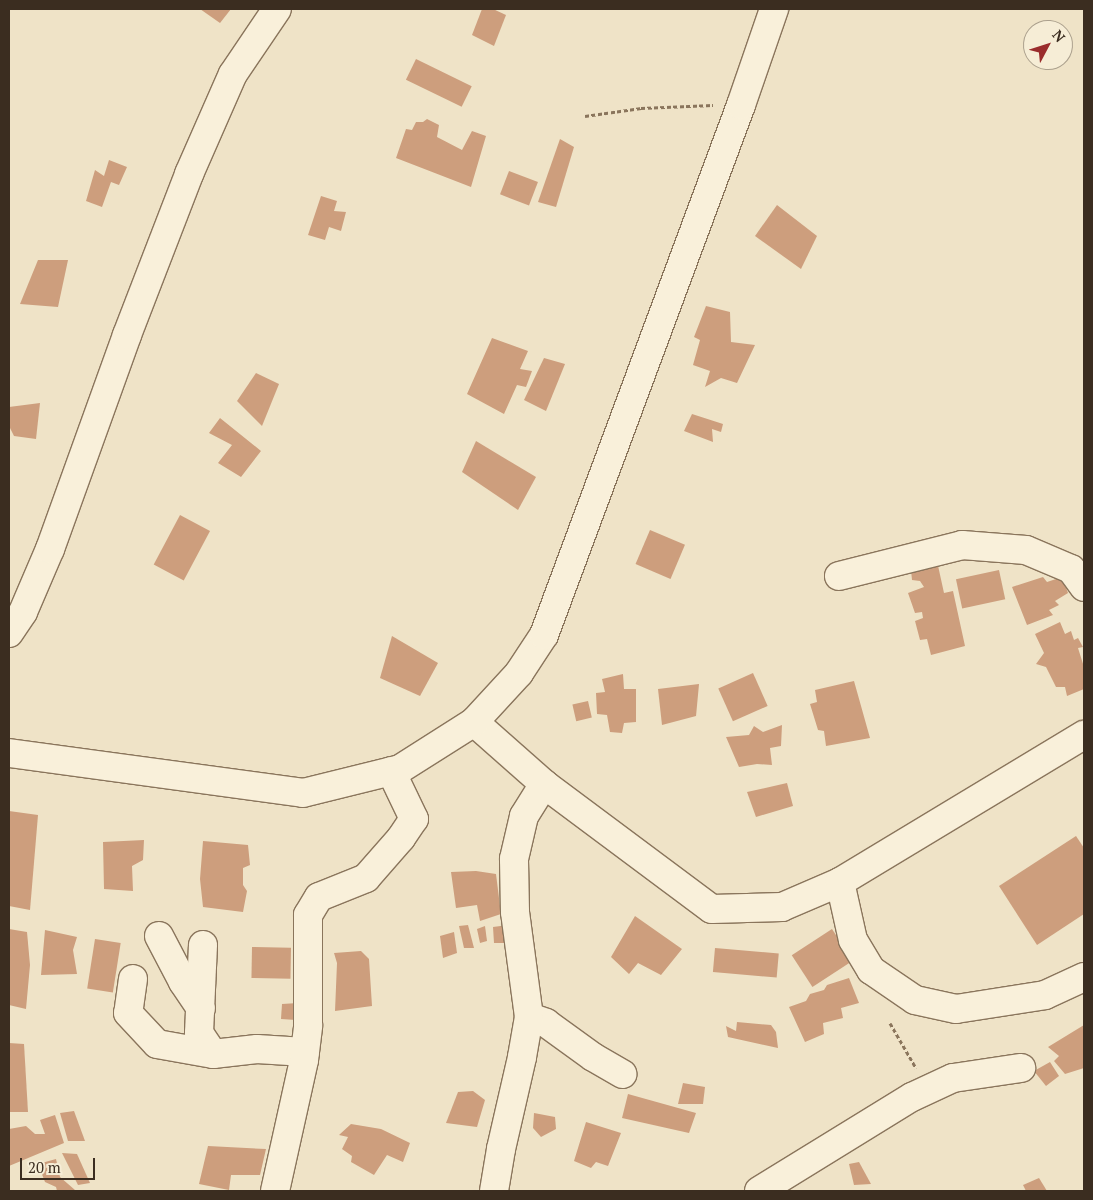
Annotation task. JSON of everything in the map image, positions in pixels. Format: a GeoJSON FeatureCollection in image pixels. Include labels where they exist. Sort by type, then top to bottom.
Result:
{"type":"FeatureCollection","features":[{"type":"Feature","properties":{"kind":"street"},"geometry":{"type":"LineString","coordinates":[[9,633],[23,612],[50,549],[127,335],[189,174],[233,74],[276,9]]}},
{"type":"Feature","properties":{"kind":"street"},"geometry":{"type":"LineString","coordinates":[[9,753],[303,793],[400,769],[474,722],[519,673],[544,636],[741,105],[774,9]]}},
{"type":"Feature","properties":{"kind":"street"},"geometry":{"type":"LineString","coordinates":[[839,576],[962,545],[1026,550],[1072,569],[1084,587]]}},
{"type":"Feature","properties":{"kind":"street"},"geometry":{"type":"LineString","coordinates":[[474,722],[544,784],[712,909],[782,907],[840,882],[1084,735]]}},
{"type":"Feature","properties":{"kind":"street"},"geometry":{"type":"LineString","coordinates":[[275,1191],[305,1052],[308,1025],[308,915],[319,897],[366,878],[414,820],[391,771]]}},
{"type":"Feature","properties":{"kind":"street"},"geometry":{"type":"LineString","coordinates":[[494,1191],[529,1017],[515,912],[514,859],[524,816],[544,784]]}},
{"type":"Feature","properties":{"kind":"street"},"geometry":{"type":"LineString","coordinates":[[840,882],[853,940],[871,970],[915,1000],[956,1009],[1045,995],[1084,977]]}},
{"type":"Feature","properties":{"kind":"street"},"geometry":{"type":"LineString","coordinates":[[159,936],[183,982],[201,1009]]}},
{"type":"Feature","properties":{"kind":"street"},"geometry":{"type":"LineString","coordinates":[[203,945],[200,1033],[213,1054]]}},
{"type":"Feature","properties":{"kind":"street"},"geometry":{"type":"LineString","coordinates":[[133,979],[128,1013],[157,1044],[213,1054],[257,1049],[305,1052]]}},
{"type":"Feature","properties":{"kind":"street"},"geometry":{"type":"LineString","coordinates":[[529,1017],[546,1023],[593,1057],[622,1074]]}},
{"type":"Feature","properties":{"kind":"street"},"geometry":{"type":"LineString","coordinates":[[759,1191],[929,1090],[953,1078],[1021,1068]]}},
{"type":"Feature","properties":{"kind":"path"},"geometry":{"type":"LineString","coordinates":[[585,116],[641,108],[741,105]]}},
{"type":"Feature","properties":{"kind":"path"},"geometry":{"type":"LineString","coordinates":[[890,1023],[929,1090]]}},
{"type":"Feature","properties":{"kind":"building"},"geometry":{"type":"Polygon","coordinates":[[[200,9],[231,9],[220,23],[200,9]]]}},
{"type":"Feature","properties":{"kind":"building"},"geometry":{"type":"Polygon","coordinates":[[[482,9],[493,9],[506,15],[494,46],[472,35],[482,9]]]}},
{"type":"Feature","properties":{"kind":"building"},"geometry":{"type":"Polygon","coordinates":[[[416,59],[472,86],[462,107],[406,80],[416,59]]]}},
{"type":"Feature","properties":{"kind":"building"},"geometry":{"type":"Polygon","coordinates":[[[427,119],[439,125],[437,137],[462,150],[472,131],[486,136],[471,187],[396,158],[406,129],[412,130],[416,122],[423,122],[427,119]]]}},
{"type":"Feature","properties":{"kind":"building"},"geometry":{"type":"Polygon","coordinates":[[[560,139],[574,147],[556,207],[538,202],[560,139]]]}},
{"type":"Feature","properties":{"kind":"building"},"geometry":{"type":"Polygon","coordinates":[[[109,160],[127,167],[119,185],[111,182],[102,207],[86,201],[95,170],[104,176],[109,160]]]}},
{"type":"Feature","properties":{"kind":"building"},"geometry":{"type":"Polygon","coordinates":[[[509,171],[538,182],[529,205],[500,194],[509,171]]]}},
{"type":"Feature","properties":{"kind":"building"},"geometry":{"type":"Polygon","coordinates":[[[321,196],[337,201],[334,211],[346,212],[341,231],[329,227],[325,240],[308,235],[321,196]]]}},
{"type":"Feature","properties":{"kind":"building"},"geometry":{"type":"Polygon","coordinates":[[[777,205],[817,236],[801,269],[755,236],[777,205]]]}},
{"type":"Feature","properties":{"kind":"building"},"geometry":{"type":"Polygon","coordinates":[[[38,260],[68,260],[58,307],[20,304],[38,260]]]}},
{"type":"Feature","properties":{"kind":"building"},"geometry":{"type":"Polygon","coordinates":[[[706,306],[730,312],[731,342],[755,345],[737,383],[721,378],[705,387],[710,371],[693,365],[700,340],[694,337],[706,306]]]}},
{"type":"Feature","properties":{"kind":"building"},"geometry":{"type":"Polygon","coordinates":[[[492,338],[528,351],[520,369],[532,371],[526,387],[517,385],[504,414],[467,394],[492,338]]]}},
{"type":"Feature","properties":{"kind":"building"},"geometry":{"type":"Polygon","coordinates":[[[544,358],[565,364],[546,411],[524,400],[544,358]]]}},
{"type":"Feature","properties":{"kind":"building"},"geometry":{"type":"Polygon","coordinates":[[[256,373],[279,384],[262,426],[237,401],[256,373]]]}},
{"type":"Feature","properties":{"kind":"building"},"geometry":{"type":"Polygon","coordinates":[[[40,403],[36,439],[14,436],[9,426],[9,407],[40,403]]]}},
{"type":"Feature","properties":{"kind":"building"},"geometry":{"type":"Polygon","coordinates":[[[692,414],[723,424],[721,432],[712,429],[713,442],[684,431],[692,414]]]}},
{"type":"Feature","properties":{"kind":"building"},"geometry":{"type":"Polygon","coordinates":[[[220,418],[261,451],[241,477],[218,463],[232,445],[209,433],[220,418]]]}},
{"type":"Feature","properties":{"kind":"building"},"geometry":{"type":"Polygon","coordinates":[[[476,441],[536,477],[518,510],[462,472],[476,441]]]}},
{"type":"Feature","properties":{"kind":"building"},"geometry":{"type":"Polygon","coordinates":[[[180,515],[210,531],[184,580],[154,564],[180,515]]]}},
{"type":"Feature","properties":{"kind":"building"},"geometry":{"type":"Polygon","coordinates":[[[650,530],[685,545],[671,579],[636,564],[650,530]]]}},
{"type":"Feature","properties":{"kind":"building"},"geometry":{"type":"Polygon","coordinates":[[[937,561],[944,593],[953,591],[965,646],[931,655],[927,639],[920,640],[915,621],[923,618],[922,612],[915,613],[908,593],[924,587],[920,581],[912,580],[911,570],[937,561]]]}},
{"type":"Feature","properties":{"kind":"building"},"geometry":{"type":"Polygon","coordinates":[[[999,570],[1005,599],[962,608],[956,579],[999,570]]]}},
{"type":"Feature","properties":{"kind":"building"},"geometry":{"type":"Polygon","coordinates":[[[1043,577],[1047,582],[1062,577],[1068,593],[1055,601],[1059,605],[1049,610],[1053,615],[1027,625],[1012,587],[1043,577]]]}},
{"type":"Feature","properties":{"kind":"building"},"geometry":{"type":"Polygon","coordinates":[[[1060,622],[1065,634],[1071,631],[1074,640],[1078,638],[1083,647],[1078,648],[1084,667],[1084,689],[1067,696],[1065,687],[1056,687],[1046,667],[1036,664],[1044,653],[1035,634],[1060,622]]]}},
{"type":"Feature","properties":{"kind":"building"},"geometry":{"type":"Polygon","coordinates":[[[392,636],[438,663],[420,696],[380,678],[392,636]]]}},
{"type":"Feature","properties":{"kind":"building"},"geometry":{"type":"Polygon","coordinates":[[[753,673],[768,706],[733,721],[718,688],[753,673]]]}},
{"type":"Feature","properties":{"kind":"building"},"geometry":{"type":"Polygon","coordinates":[[[623,674],[624,689],[636,689],[636,722],[624,723],[622,733],[610,732],[607,715],[597,714],[596,693],[605,692],[602,679],[623,674]]]}},
{"type":"Feature","properties":{"kind":"building"},"geometry":{"type":"Polygon","coordinates":[[[854,681],[870,738],[826,746],[824,731],[818,730],[810,704],[817,702],[815,690],[854,681]]]}},
{"type":"Feature","properties":{"kind":"building"},"geometry":{"type":"Polygon","coordinates":[[[699,684],[696,716],[662,725],[658,689],[699,684]]]}},
{"type":"Feature","properties":{"kind":"building"},"geometry":{"type":"Polygon","coordinates":[[[588,701],[592,718],[576,721],[572,705],[588,701]]]}},
{"type":"Feature","properties":{"kind":"building"},"geometry":{"type":"Polygon","coordinates":[[[782,725],[781,746],[770,748],[772,765],[757,764],[739,767],[726,737],[749,735],[754,726],[763,732],[782,725]]]}},
{"type":"Feature","properties":{"kind":"building"},"geometry":{"type":"Polygon","coordinates":[[[787,783],[793,806],[756,817],[747,792],[787,783]]]}},
{"type":"Feature","properties":{"kind":"building"},"geometry":{"type":"Polygon","coordinates":[[[9,811],[38,815],[30,910],[9,906],[9,811]]]}},
{"type":"Feature","properties":{"kind":"building"},"geometry":{"type":"Polygon","coordinates":[[[1076,836],[1084,848],[1084,914],[1037,945],[999,886],[1076,836]]]}},
{"type":"Feature","properties":{"kind":"building"},"geometry":{"type":"Polygon","coordinates":[[[144,840],[143,860],[132,866],[133,891],[104,889],[103,842],[144,840]]]}},
{"type":"Feature","properties":{"kind":"building"},"geometry":{"type":"Polygon","coordinates":[[[203,841],[248,845],[250,865],[243,868],[243,885],[247,891],[243,912],[203,907],[200,879],[203,841]]]}},
{"type":"Feature","properties":{"kind":"building"},"geometry":{"type":"Polygon","coordinates":[[[476,871],[496,874],[501,914],[480,921],[477,905],[456,908],[451,872],[476,871]]]}},
{"type":"Feature","properties":{"kind":"building"},"geometry":{"type":"Polygon","coordinates":[[[635,916],[682,949],[661,975],[638,963],[629,974],[611,957],[635,916]]]}},
{"type":"Feature","properties":{"kind":"building"},"geometry":{"type":"Polygon","coordinates":[[[468,925],[474,948],[464,948],[459,926],[468,925]]]}},
{"type":"Feature","properties":{"kind":"building"},"geometry":{"type":"Polygon","coordinates":[[[508,925],[507,943],[494,943],[493,927],[508,925]]]}},
{"type":"Feature","properties":{"kind":"building"},"geometry":{"type":"Polygon","coordinates":[[[485,926],[487,941],[480,943],[477,929],[485,926]]]}},
{"type":"Feature","properties":{"kind":"building"},"geometry":{"type":"Polygon","coordinates":[[[9,929],[27,932],[30,965],[26,1009],[9,1005],[9,929]]]}},
{"type":"Feature","properties":{"kind":"building"},"geometry":{"type":"Polygon","coordinates":[[[832,929],[853,961],[812,987],[792,955],[832,929]]]}},
{"type":"Feature","properties":{"kind":"building"},"geometry":{"type":"Polygon","coordinates":[[[45,930],[77,937],[73,950],[77,974],[41,975],[45,930]]]}},
{"type":"Feature","properties":{"kind":"building"},"geometry":{"type":"Polygon","coordinates":[[[454,932],[457,953],[443,958],[440,936],[454,932]]]}},
{"type":"Feature","properties":{"kind":"building"},"geometry":{"type":"Polygon","coordinates":[[[95,939],[121,943],[113,992],[87,988],[95,939]]]}},
{"type":"Feature","properties":{"kind":"building"},"geometry":{"type":"Polygon","coordinates":[[[252,947],[291,948],[290,979],[251,978],[252,947]]]}},
{"type":"Feature","properties":{"kind":"building"},"geometry":{"type":"Polygon","coordinates":[[[715,948],[779,954],[777,977],[713,972],[715,948]]]}},
{"type":"Feature","properties":{"kind":"building"},"geometry":{"type":"Polygon","coordinates":[[[361,951],[369,959],[372,1006],[335,1011],[337,963],[334,953],[361,951]]]}},
{"type":"Feature","properties":{"kind":"building"},"geometry":{"type":"Polygon","coordinates":[[[849,978],[859,1003],[841,1008],[843,1018],[823,1023],[824,1034],[805,1042],[789,1007],[806,1001],[810,994],[824,990],[827,985],[849,978]]]}},
{"type":"Feature","properties":{"kind":"building"},"geometry":{"type":"Polygon","coordinates":[[[298,1003],[296,1020],[281,1019],[282,1004],[298,1003]]]}},
{"type":"Feature","properties":{"kind":"building"},"geometry":{"type":"Polygon","coordinates":[[[737,1022],[771,1025],[776,1032],[778,1048],[728,1037],[726,1026],[736,1031],[737,1022]]]}},
{"type":"Feature","properties":{"kind":"building"},"geometry":{"type":"Polygon","coordinates":[[[1084,1025],[1084,1068],[1065,1074],[1054,1061],[1059,1056],[1048,1047],[1084,1025]]]}},
{"type":"Feature","properties":{"kind":"building"},"geometry":{"type":"Polygon","coordinates":[[[9,1043],[24,1044],[28,1112],[9,1112],[9,1043]]]}},
{"type":"Feature","properties":{"kind":"building"},"geometry":{"type":"Polygon","coordinates":[[[1050,1062],[1059,1076],[1046,1086],[1034,1071],[1050,1062]]]}},
{"type":"Feature","properties":{"kind":"building"},"geometry":{"type":"Polygon","coordinates":[[[683,1083],[705,1087],[703,1104],[678,1104],[683,1083]]]}},
{"type":"Feature","properties":{"kind":"building"},"geometry":{"type":"Polygon","coordinates":[[[473,1091],[485,1100],[477,1127],[446,1123],[458,1092],[473,1091]]]}},
{"type":"Feature","properties":{"kind":"building"},"geometry":{"type":"Polygon","coordinates":[[[628,1094],[696,1113],[689,1133],[622,1118],[628,1094]]]}},
{"type":"Feature","properties":{"kind":"building"},"geometry":{"type":"Polygon","coordinates":[[[74,1111],[85,1141],[68,1141],[60,1113],[74,1111]]]}},
{"type":"Feature","properties":{"kind":"building"},"geometry":{"type":"Polygon","coordinates":[[[534,1113],[555,1117],[556,1129],[541,1137],[533,1128],[534,1113]]]}},
{"type":"Feature","properties":{"kind":"building"},"geometry":{"type":"Polygon","coordinates":[[[55,1115],[64,1143],[9,1166],[9,1129],[26,1126],[35,1134],[45,1134],[40,1120],[55,1115]]]}},
{"type":"Feature","properties":{"kind":"building"},"geometry":{"type":"Polygon","coordinates":[[[586,1122],[621,1133],[608,1166],[596,1162],[591,1168],[574,1161],[586,1122]]]}},
{"type":"Feature","properties":{"kind":"building"},"geometry":{"type":"Polygon","coordinates":[[[351,1124],[381,1129],[410,1143],[403,1162],[387,1155],[374,1175],[351,1162],[352,1156],[342,1149],[348,1137],[339,1135],[351,1124]]]}},
{"type":"Feature","properties":{"kind":"building"},"geometry":{"type":"Polygon","coordinates":[[[208,1146],[266,1149],[260,1175],[231,1175],[229,1190],[199,1184],[208,1146]]]}},
{"type":"Feature","properties":{"kind":"building"},"geometry":{"type":"Polygon","coordinates":[[[62,1153],[77,1154],[90,1183],[78,1185],[62,1153]]]}},
{"type":"Feature","properties":{"kind":"building"},"geometry":{"type":"Polygon","coordinates":[[[56,1159],[60,1177],[75,1190],[57,1191],[56,1187],[45,1182],[38,1164],[56,1159]]]}},
{"type":"Feature","properties":{"kind":"building"},"geometry":{"type":"Polygon","coordinates":[[[859,1162],[871,1184],[854,1185],[849,1164],[859,1162]]]}},
{"type":"Feature","properties":{"kind":"building"},"geometry":{"type":"Polygon","coordinates":[[[1039,1178],[1047,1191],[1026,1191],[1023,1185],[1039,1178]]]}}]}
